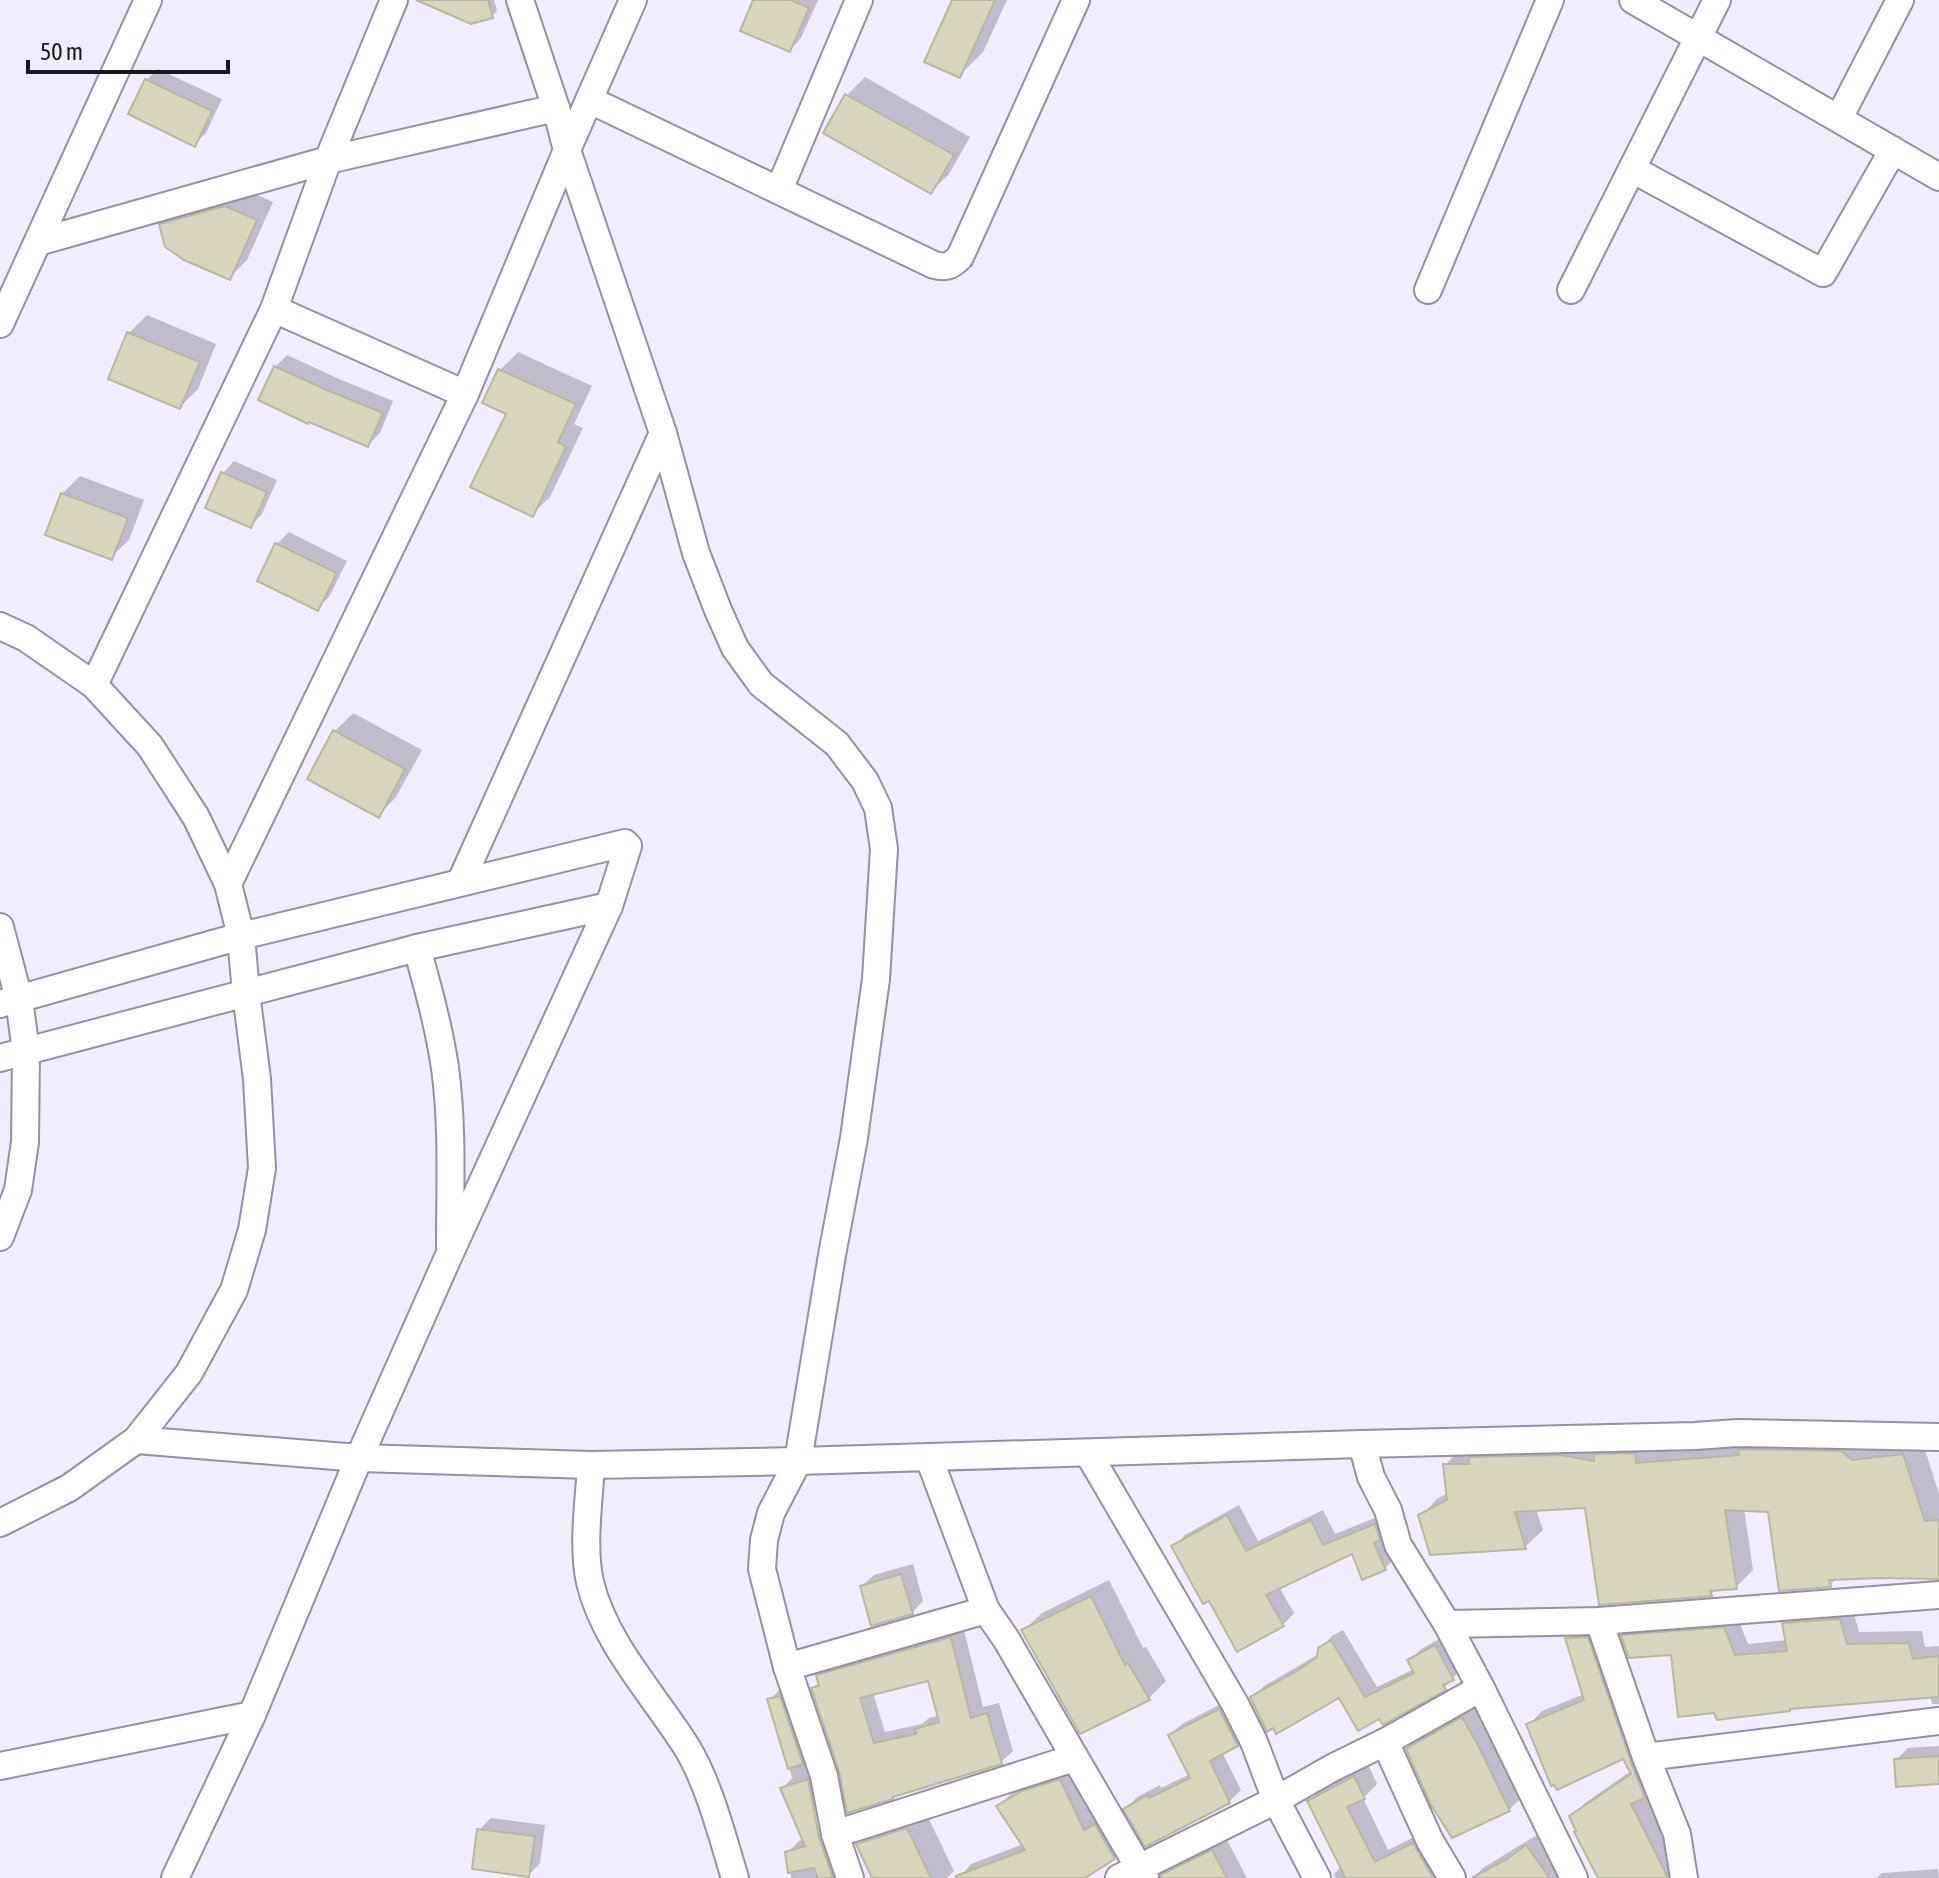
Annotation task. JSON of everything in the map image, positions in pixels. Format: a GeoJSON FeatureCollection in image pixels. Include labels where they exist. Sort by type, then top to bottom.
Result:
{"type":"FeatureCollection","features":[{"type":"Feature","properties":{"kind":"street"},"geometry":{"type":"LineString","coordinates":[[0,324],[148,0]]}},
{"type":"Feature","properties":{"kind":"street"},"geometry":{"type":"LineString","coordinates":[[94,685],[274,309],[328,160],[394,0]]}},
{"type":"Feature","properties":{"kind":"street"},"geometry":{"type":"LineString","coordinates":[[520,0],[567,150],[663,433],[696,553],[718,610],[735,648],[761,684],[837,744],[865,781],[878,808],[884,849],[876,979],[854,1138],[798,1461],[771,1513],[764,1540],[762,1569],[787,1667],[824,1776],[835,1834],[850,1878]]}},
{"type":"Feature","properties":{"kind":"street"},"geometry":{"type":"LineString","coordinates":[[228,884],[465,394],[633,0]]}},
{"type":"Feature","properties":{"kind":"street"},"geometry":{"type":"LineString","coordinates":[[779,190],[859,0]]}},
{"type":"Feature","properties":{"kind":"street"},"geometry":{"type":"LineString","coordinates":[[590,100],[943,267],[960,257],[1076,0]]}},
{"type":"Feature","properties":{"kind":"street"},"geometry":{"type":"LineString","coordinates":[[1428,290],[1550,0]]}},
{"type":"Feature","properties":{"kind":"street"},"geometry":{"type":"LineString","coordinates":[[1633,0],[1939,177]]}},
{"type":"Feature","properties":{"kind":"street"},"geometry":{"type":"LineString","coordinates":[[1571,290],[1717,0]]}},
{"type":"Feature","properties":{"kind":"street"},"geometry":{"type":"LineString","coordinates":[[1839,118],[1900,0]]}},
{"type":"Feature","properties":{"kind":"street"},"geometry":{"type":"LineString","coordinates":[[38,242],[328,160],[556,108]]}},
{"type":"Feature","properties":{"kind":"street"},"geometry":{"type":"LineString","coordinates":[[1632,169],[1823,273],[1893,150]]}},
{"type":"Feature","properties":{"kind":"street"},"geometry":{"type":"LineString","coordinates":[[274,309],[465,394]]}},
{"type":"Feature","properties":{"kind":"street"},"geometry":{"type":"LineString","coordinates":[[461,881],[663,433]]}},
{"type":"Feature","properties":{"kind":"street"},"geometry":{"type":"LineString","coordinates":[[0,626],[26,638],[94,685],[150,746],[196,817],[228,884],[241,936],[257,1079],[262,1168],[252,1230],[234,1290],[189,1373],[136,1440],[69,1488],[0,1523]]}},
{"type":"Feature","properties":{"kind":"street"},"geometry":{"type":"LineString","coordinates":[[10,1002],[241,936],[461,881],[625,843],[628,845],[609,906],[359,1458],[252,1715],[175,1878]]}},
{"type":"Feature","properties":{"kind":"street"},"geometry":{"type":"LineString","coordinates":[[13,1055],[417,948],[609,906]]}},
{"type":"Feature","properties":{"kind":"street"},"geometry":{"type":"LineString","coordinates":[[0,927],[25,1142],[18,1190],[0,1237]]}},
{"type":"Feature","properties":{"kind":"street"},"geometry":{"type":"LineString","coordinates":[[417,948],[445,1069],[450,1136],[450,1253]]}},
{"type":"Feature","properties":{"kind":"street"},"geometry":{"type":"LineString","coordinates":[[136,1440],[359,1458],[591,1465],[929,1458],[1737,1433],[1939,1437]]}},
{"type":"Feature","properties":{"kind":"street"},"geometry":{"type":"LineString","coordinates":[[1362,1444],[1371,1477],[1388,1510],[1398,1545],[1447,1624],[1481,1688],[1574,1878]]}},
{"type":"Feature","properties":{"kind":"street"},"geometry":{"type":"LineString","coordinates":[[1088,1453],[1235,1704],[1254,1742],[1276,1800],[1317,1878]]}},
{"type":"Feature","properties":{"kind":"street"},"geometry":{"type":"LineString","coordinates":[[929,1458],[986,1610],[1074,1758],[1135,1874],[1481,1688]]}},
{"type":"Feature","properties":{"kind":"street"},"geometry":{"type":"LineString","coordinates":[[591,1465],[587,1535],[590,1580],[601,1615],[630,1665],[688,1749],[710,1797],[735,1878]]}},
{"type":"Feature","properties":{"kind":"street"},"geometry":{"type":"LineString","coordinates":[[1447,1624],[1599,1621],[1939,1595]]}},
{"type":"Feature","properties":{"kind":"street"},"geometry":{"type":"LineString","coordinates":[[787,1667],[986,1610]]}},
{"type":"Feature","properties":{"kind":"street"},"geometry":{"type":"LineString","coordinates":[[1599,1621],[1646,1757],[1677,1834],[1684,1878]]}},
{"type":"Feature","properties":{"kind":"street"},"geometry":{"type":"LineString","coordinates":[[0,1766],[252,1715]]}},
{"type":"Feature","properties":{"kind":"street"},"geometry":{"type":"LineString","coordinates":[[1646,1757],[1939,1721]]}},
{"type":"Feature","properties":{"kind":"street"},"geometry":{"type":"LineString","coordinates":[[1385,1742],[1430,1841],[1452,1878]]}},
{"type":"Feature","properties":{"kind":"street"},"geometry":{"type":"LineString","coordinates":[[835,1834],[1074,1758]]}},
{"type":"Feature","properties":{"kind":"building"},"geometry":{"type":"Polygon","coordinates":[[[416,0],[488,0],[493,18],[471,24],[416,0]]]}},
{"type":"Feature","properties":{"kind":"building"},"geometry":{"type":"Polygon","coordinates":[[[753,0],[791,0],[809,8],[790,52],[740,31],[753,0]]]}},
{"type":"Feature","properties":{"kind":"building"},"geometry":{"type":"Polygon","coordinates":[[[952,0],[995,0],[960,78],[924,62],[952,0]]]}},
{"type":"Feature","properties":{"kind":"building"},"geometry":{"type":"Polygon","coordinates":[[[145,79],[212,111],[195,147],[128,114],[145,79]]]}},
{"type":"Feature","properties":{"kind":"building"},"geometry":{"type":"Polygon","coordinates":[[[845,94],[954,155],[931,194],[823,133],[845,94]]]}},
{"type":"Feature","properties":{"kind":"building"},"geometry":{"type":"Polygon","coordinates":[[[225,206],[257,220],[230,280],[184,260],[165,247],[159,224],[225,206]]]}},
{"type":"Feature","properties":{"kind":"building"},"geometry":{"type":"Polygon","coordinates":[[[127,332],[200,362],[180,409],[108,379],[127,332]]]}},
{"type":"Feature","properties":{"kind":"building"},"geometry":{"type":"Polygon","coordinates":[[[274,366],[383,413],[368,447],[308,424],[258,400],[274,366]]]}},
{"type":"Feature","properties":{"kind":"building"},"geometry":{"type":"Polygon","coordinates":[[[498,369],[576,404],[558,442],[566,447],[533,517],[470,487],[506,414],[482,403],[498,369]]]}},
{"type":"Feature","properties":{"kind":"building"},"geometry":{"type":"Polygon","coordinates":[[[221,472],[267,492],[251,528],[205,508],[221,472]]]}},
{"type":"Feature","properties":{"kind":"building"},"geometry":{"type":"Polygon","coordinates":[[[61,493],[128,518],[112,560],[45,535],[61,493]]]}},
{"type":"Feature","properties":{"kind":"building"},"geometry":{"type":"Polygon","coordinates":[[[275,543],[337,573],[318,611],[257,581],[275,543]]]}},
{"type":"Feature","properties":{"kind":"building"},"geometry":{"type":"Polygon","coordinates":[[[333,730],[405,769],[379,818],[307,779],[333,730]]]}},
{"type":"Feature","properties":{"kind":"building"},"geometry":{"type":"Polygon","coordinates":[[[1738,1449],[1841,1451],[1852,1460],[1903,1454],[1925,1521],[1939,1520],[1939,1579],[1829,1580],[1831,1587],[1779,1591],[1768,1512],[1725,1510],[1737,1589],[1710,1591],[1712,1596],[1599,1605],[1585,1508],[1515,1512],[1526,1549],[1430,1555],[1418,1515],[1447,1500],[1443,1464],[1469,1464],[1469,1457],[1560,1455],[1594,1461],[1594,1454],[1635,1453],[1636,1463],[1739,1455],[1738,1449]]]}},
{"type":"Feature","properties":{"kind":"building"},"geometry":{"type":"Polygon","coordinates":[[[1227,1515],[1246,1551],[1311,1520],[1323,1545],[1375,1524],[1380,1540],[1374,1543],[1386,1570],[1362,1580],[1352,1554],[1266,1595],[1284,1626],[1237,1652],[1209,1601],[1203,1604],[1171,1546],[1227,1515]]]}},
{"type":"Feature","properties":{"kind":"building"},"geometry":{"type":"Polygon","coordinates":[[[901,1574],[913,1614],[871,1626],[860,1586],[901,1574]]]}},
{"type":"Feature","properties":{"kind":"building"},"geometry":{"type":"Polygon","coordinates":[[[1091,1596],[1125,1665],[1128,1663],[1150,1700],[1080,1734],[1021,1630],[1091,1596]]]}},
{"type":"Feature","properties":{"kind":"building"},"geometry":{"type":"Polygon","coordinates":[[[1840,1619],[1847,1644],[1909,1643],[1913,1659],[1939,1656],[1939,1697],[1790,1709],[1717,1720],[1714,1713],[1678,1717],[1671,1655],[1629,1658],[1621,1635],[1724,1627],[1735,1655],[1787,1651],[1782,1623],[1840,1619]]]}},
{"type":"Feature","properties":{"kind":"building"},"geometry":{"type":"Polygon","coordinates":[[[951,1637],[971,1718],[987,1713],[1002,1764],[847,1813],[839,1771],[811,1688],[819,1686],[816,1675],[951,1637]],[[928,1681],[860,1698],[874,1743],[916,1734],[915,1729],[939,1722],[928,1681]]]}},
{"type":"Feature","properties":{"kind":"building"},"geometry":{"type":"Polygon","coordinates":[[[1588,1637],[1645,1798],[1631,1804],[1668,1878],[1598,1878],[1569,1816],[1631,1774],[1623,1759],[1557,1790],[1554,1785],[1551,1786],[1526,1724],[1584,1700],[1565,1638],[1588,1637]]]}},
{"type":"Feature","properties":{"kind":"building"},"geometry":{"type":"Polygon","coordinates":[[[1331,1640],[1365,1697],[1414,1673],[1407,1660],[1435,1645],[1454,1680],[1443,1685],[1446,1690],[1383,1725],[1379,1719],[1358,1731],[1339,1698],[1276,1734],[1273,1728],[1267,1732],[1250,1697],[1300,1669],[1317,1657],[1318,1648],[1331,1640]]]}},
{"type":"Feature","properties":{"kind":"building"},"geometry":{"type":"Polygon","coordinates":[[[780,1696],[803,1764],[788,1769],[767,1699],[780,1696]]]}},
{"type":"Feature","properties":{"kind":"building"},"geometry":{"type":"Polygon","coordinates":[[[1219,1709],[1238,1746],[1210,1761],[1230,1803],[1145,1847],[1123,1809],[1190,1778],[1168,1735],[1219,1709]]]}},
{"type":"Feature","properties":{"kind":"building"},"geometry":{"type":"Polygon","coordinates":[[[1462,1717],[1510,1811],[1452,1838],[1431,1805],[1406,1749],[1462,1717]]]}},
{"type":"Feature","properties":{"kind":"building"},"geometry":{"type":"Polygon","coordinates":[[[1939,1756],[1939,1784],[1896,1787],[1894,1759],[1939,1756]]]}},
{"type":"Feature","properties":{"kind":"building"},"geometry":{"type":"Polygon","coordinates":[[[1354,1776],[1365,1799],[1347,1807],[1375,1862],[1413,1843],[1433,1878],[1342,1878],[1345,1877],[1307,1801],[1354,1776]]]}},
{"type":"Feature","properties":{"kind":"building"},"geometry":{"type":"Polygon","coordinates":[[[808,1779],[819,1837],[833,1878],[818,1878],[814,1868],[788,1873],[785,1852],[805,1846],[780,1788],[808,1779]]]}},
{"type":"Feature","properties":{"kind":"building"},"geometry":{"type":"Polygon","coordinates":[[[1060,1779],[1084,1830],[1095,1824],[1115,1859],[1085,1878],[956,1878],[1025,1850],[996,1806],[1022,1791],[1060,1779]]]}},
{"type":"Feature","properties":{"kind":"building"},"geometry":{"type":"Polygon","coordinates":[[[907,1828],[931,1878],[872,1878],[856,1844],[907,1828]]]}},
{"type":"Feature","properties":{"kind":"building"},"geometry":{"type":"Polygon","coordinates":[[[477,1829],[535,1836],[529,1877],[472,1869],[477,1829]]]}},
{"type":"Feature","properties":{"kind":"building"},"geometry":{"type":"Polygon","coordinates":[[[1526,1845],[1550,1878],[1472,1878],[1507,1859],[1526,1845]]]}},
{"type":"Feature","properties":{"kind":"building"},"geometry":{"type":"Polygon","coordinates":[[[1212,1850],[1227,1878],[1161,1878],[1160,1875],[1212,1850]]]}}]}
